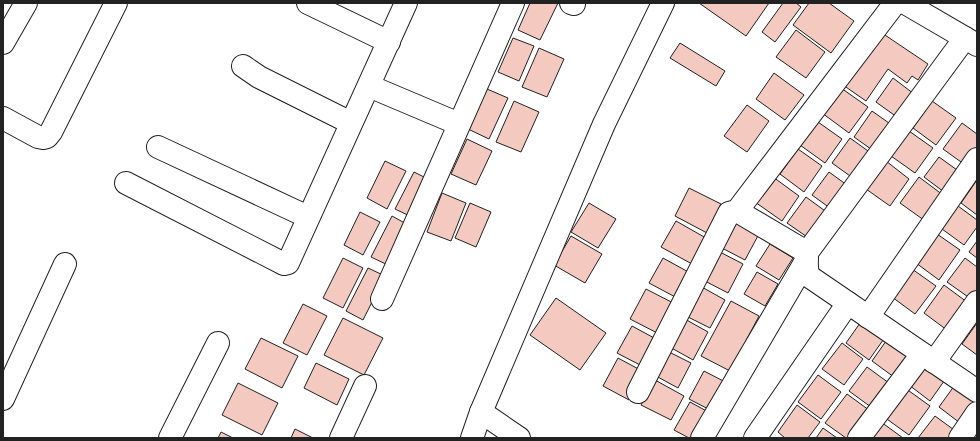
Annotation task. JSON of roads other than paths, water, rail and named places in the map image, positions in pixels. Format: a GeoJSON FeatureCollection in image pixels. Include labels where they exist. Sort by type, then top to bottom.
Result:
{"type":"FeatureCollection","features":[{"type":"Feature","properties":{"kind":"street"},"geometry":{"type":"LineString","coordinates":[[3,43],[26,3]]}},
{"type":"Feature","properties":{"kind":"street"},"geometry":{"type":"LineString","coordinates":[[308,3],[389,42]]}},
{"type":"Feature","properties":{"kind":"street"},"geometry":{"type":"LineString","coordinates":[[126,183],[284,264],[288,263],[406,3]]}},
{"type":"Feature","properties":{"kind":"street"},"geometry":{"type":"LineString","coordinates":[[382,299],[513,3]]}},
{"type":"Feature","properties":{"kind":"street"},"geometry":{"type":"LineString","coordinates":[[472,438],[480,412],[604,124],[663,3]]}},
{"type":"Feature","properties":{"kind":"street"},"geometry":{"type":"LineString","coordinates":[[737,211],[894,3]]}},
{"type":"Feature","properties":{"kind":"street"},"geometry":{"type":"LineString","coordinates":[[702,438],[807,257],[971,42],[905,3]]}},
{"type":"Feature","properties":{"kind":"street"},"geometry":{"type":"LineString","coordinates":[[3,118],[38,137],[47,137],[51,132],[111,5]]}},
{"type":"Feature","properties":{"kind":"street"},"geometry":{"type":"LineString","coordinates":[[242,66],[259,77],[351,123]]}},
{"type":"Feature","properties":{"kind":"street"},"geometry":{"type":"LineString","coordinates":[[369,86],[459,124]]}},
{"type":"Feature","properties":{"kind":"street"},"geometry":{"type":"LineString","coordinates":[[158,147],[308,217]]}},
{"type":"Feature","properties":{"kind":"street"},"geometry":{"type":"LineString","coordinates":[[868,317],[977,159]]}},
{"type":"Feature","properties":{"kind":"street"},"geometry":{"type":"LineString","coordinates":[[638,392],[727,216],[732,211],[737,211],[803,250],[807,257],[807,270],[810,277],[977,391]]}},
{"type":"Feature","properties":{"kind":"street"},"geometry":{"type":"LineString","coordinates":[[3,399],[65,264]]}},
{"type":"Feature","properties":{"kind":"street"},"geometry":{"type":"LineString","coordinates":[[860,438],[977,302]]}},
{"type":"Feature","properties":{"kind":"street"},"geometry":{"type":"LineString","coordinates":[[755,438],[848,303]]}},
{"type":"Feature","properties":{"kind":"street"},"geometry":{"type":"LineString","coordinates":[[170,438],[218,343]]}},
{"type":"Feature","properties":{"kind":"street"},"geometry":{"type":"LineString","coordinates":[[341,438],[365,386]]}},
{"type":"Feature","properties":{"kind":"street"},"geometry":{"type":"LineString","coordinates":[[480,412],[519,438]]}},
{"type":"Feature","properties":{"kind":"street"},"geometry":{"type":"LineString","coordinates":[[960,438],[977,413]]}}]}
